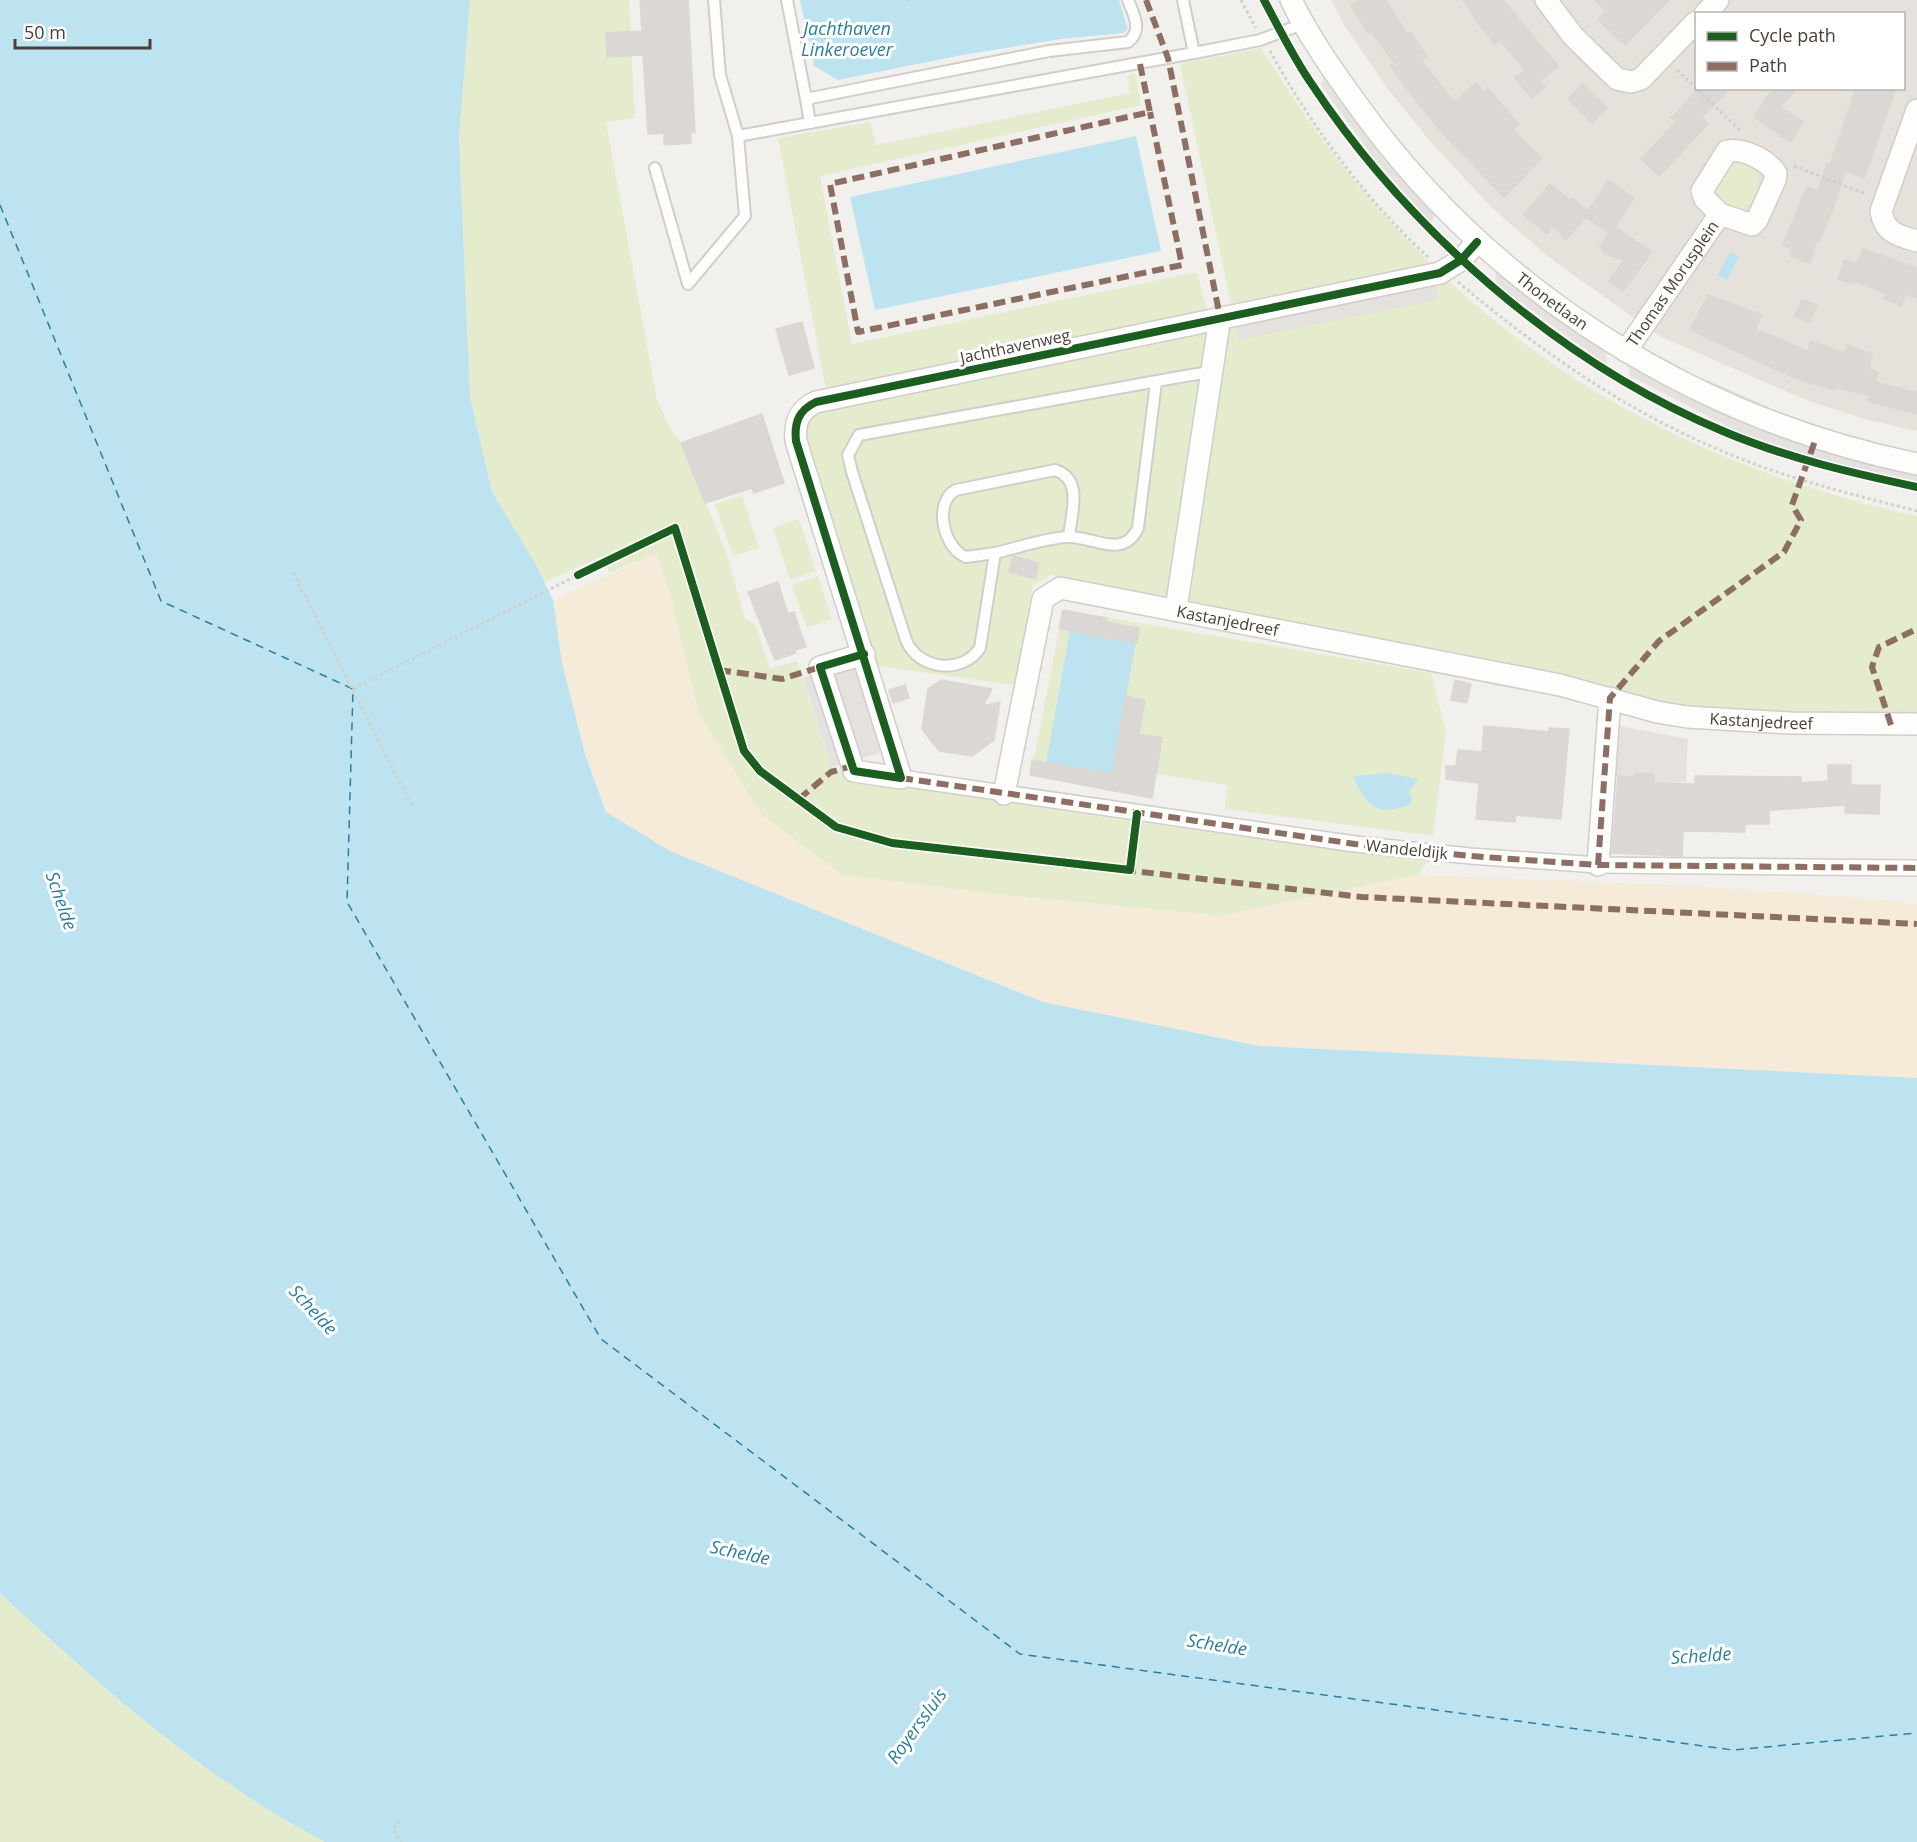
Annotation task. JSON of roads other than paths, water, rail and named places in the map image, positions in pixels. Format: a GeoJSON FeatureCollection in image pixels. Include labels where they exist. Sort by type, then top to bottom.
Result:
{"type":"FeatureCollection","features":[{"type":"Feature","properties":{"kind":"street","name":"Thonetlaan"},"geometry":{"type":"LineString","coordinates":[[1291,0],[1303,24],[1374,128],[1477,242],[1553,304],[1672,378],[1733,407],[1791,430],[1866,454],[1917,465]]}},
{"type":"Feature","properties":{"kind":"street"},"geometry":{"type":"LineString","coordinates":[[1546,0],[1573,36],[1617,79],[1631,82],[1641,79],[1695,23]]}},
{"type":"Feature","properties":{"kind":"street"},"geometry":{"type":"LineString","coordinates":[[1707,12],[1718,0]]}},
{"type":"Feature","properties":{"kind":"street"},"geometry":{"type":"LineString","coordinates":[[1917,110],[1884,200],[1883,222],[1896,235],[1917,241]]}},
{"type":"Feature","properties":{"kind":"street","name":"Thomas Morusplein"},"geometry":{"type":"LineString","coordinates":[[1626,351],[1719,214]]}},
{"type":"Feature","properties":{"kind":"street","name":"Jachthavenweg"},"geometry":{"type":"LineString","coordinates":[[901,778],[796,441],[794,430],[805,408],[816,402],[1440,273],[1461,260],[1477,242]]}},
{"type":"Feature","properties":{"kind":"street"},"geometry":{"type":"LineString","coordinates":[[1176,609],[1220,317]]}},
{"type":"Feature","properties":{"kind":"street","name":"Kastanjedreef"},"geometry":{"type":"LineString","coordinates":[[1004,794],[1043,599],[1060,588],[1560,686],[1687,717],[1790,723],[1917,724]]}},
{"type":"Feature","properties":{"kind":"street"},"geometry":{"type":"LineString","coordinates":[[864,654],[820,667],[854,771],[901,778]]}},
{"type":"Feature","properties":{"kind":"street"},"geometry":{"type":"LineString","coordinates":[[1598,865],[1610,698]]}},
{"type":"Feature","properties":{"kind":"street","name":"Wandeldijk"},"geometry":{"type":"LineString","coordinates":[[901,778],[1355,844],[1470,856],[1598,865],[1917,868]]}},
{"type":"Feature","properties":{"kind":"lane"},"geometry":{"type":"LineString","coordinates":[[655,168],[688,284],[745,216],[738,136],[720,75],[714,0]]}},
{"type":"Feature","properties":{"kind":"lane"},"geometry":{"type":"LineString","coordinates":[[787,0],[810,123]]}},
{"type":"Feature","properties":{"kind":"lane"},"geometry":{"type":"LineString","coordinates":[[806,99],[1049,51],[1128,42],[1135,37],[1138,29],[1128,0]]}},
{"type":"Feature","properties":{"kind":"lane"},"geometry":{"type":"LineString","coordinates":[[1183,0],[1194,53]]}},
{"type":"Feature","properties":{"kind":"lane"},"geometry":{"type":"LineString","coordinates":[[738,136],[1260,40],[1303,24]]}},
{"type":"Feature","properties":{"kind":"lane"},"geometry":{"type":"LineString","coordinates":[[995,553],[980,648],[973,659],[951,666],[922,661],[915,656],[906,640],[852,472],[848,454],[859,435],[1210,372]]}},
{"type":"Feature","properties":{"kind":"lane"},"geometry":{"type":"LineString","coordinates":[[1069,537],[1074,495],[1070,478],[1055,470],[956,490],[948,494],[942,507],[948,540],[953,549],[966,557],[1069,537],[1109,546],[1119,545],[1134,537],[1138,528],[1156,382]]}},
{"type":"Feature","properties":{"kind":"water"},"geometry":{"type":"Polygon","coordinates":[[[0,0],[470,0],[459,137],[470,397],[492,492],[536,565],[553,600],[562,663],[585,754],[606,812],[670,851],[1043,1002],[1260,1046],[1917,1078],[1917,1842],[325,1842],[280,1817],[195,1760],[114,1696],[0,1593],[0,0]]]}},
{"type":"Feature","properties":{"kind":"water","name":"Jachthaven Linkeroever"},"geometry":{"type":"Polygon","coordinates":[[[800,0],[1119,0],[1128,29],[1123,33],[1061,39],[957,56],[838,80],[814,66],[800,0]]]}},
{"type":"Feature","properties":{"kind":"water"},"geometry":{"type":"Polygon","coordinates":[[[1136,136],[1161,251],[875,310],[850,197],[1136,136]]]}},
{"type":"Feature","properties":{"kind":"water"},"geometry":{"type":"Polygon","coordinates":[[[1730,252],[1739,257],[1727,280],[1718,275],[1730,252]]]}},
{"type":"Feature","properties":{"kind":"water"},"geometry":{"type":"Polygon","coordinates":[[[1070,631],[1136,642],[1112,774],[1046,763],[1070,631]]]}},
{"type":"Feature","properties":{"kind":"water"},"geometry":{"type":"Polygon","coordinates":[[[1389,773],[1418,779],[1409,792],[1412,799],[1410,805],[1389,810],[1374,806],[1363,795],[1353,776],[1389,773]]]}},
{"type":"Feature","properties":{"kind":"water label","name":"Schelde"},"geometry":{"type":"Point","coordinates":[61,901]}},
{"type":"Feature","properties":{"kind":"water label","name":"Schelde"},"geometry":{"type":"Point","coordinates":[313,1310]}},
{"type":"Feature","properties":{"kind":"water label","name":"Schelde"},"geometry":{"type":"Point","coordinates":[740,1553]}},
{"type":"Feature","properties":{"kind":"water label","name":"Schelde"},"geometry":{"type":"Point","coordinates":[1217,1645]}},
{"type":"Feature","properties":{"kind":"water label","name":"Schelde"},"geometry":{"type":"Point","coordinates":[1701,1656]}},
{"type":"Feature","properties":{"kind":"water label","name":"Royerssluis"},"geometry":{"type":"Point","coordinates":[917,1726]}}]}
